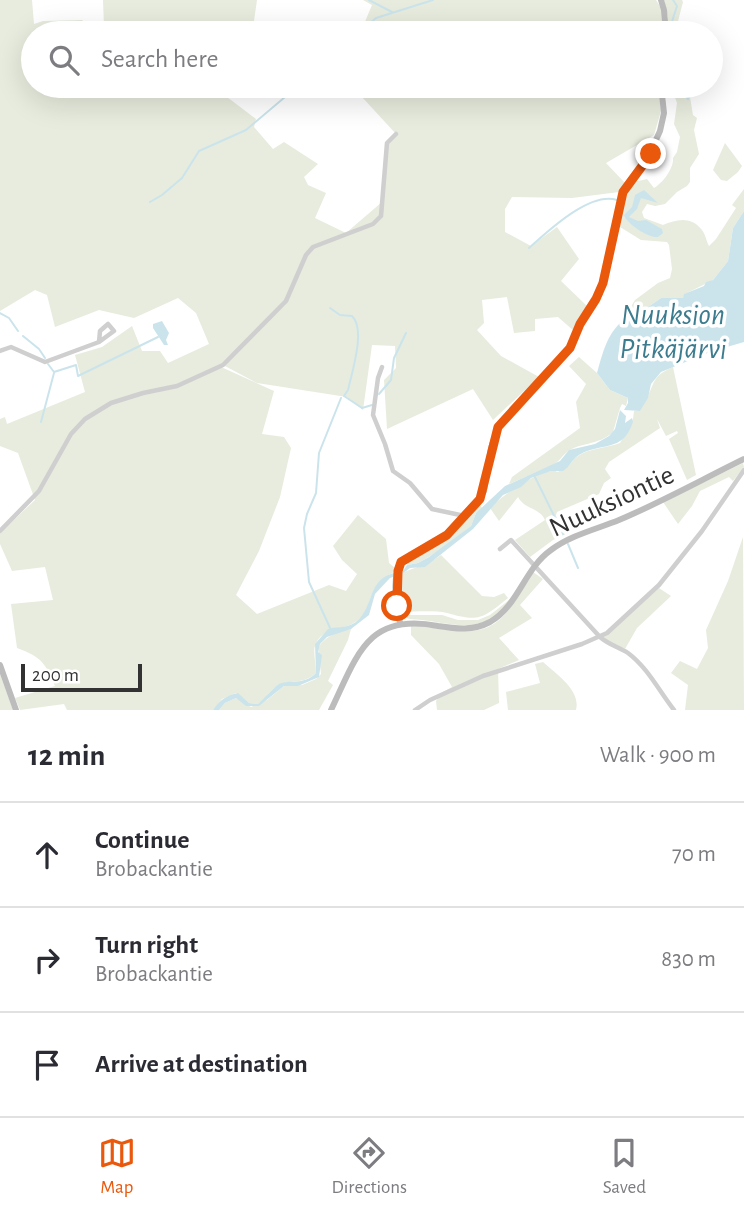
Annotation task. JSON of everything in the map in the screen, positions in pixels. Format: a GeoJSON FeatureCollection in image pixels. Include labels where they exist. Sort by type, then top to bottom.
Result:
{"type":"FeatureCollection","features":[{"type":"Feature","properties":{"kind":"street"},"geometry":{"type":"LineString","coordinates":[[661,0],[665,21]]}},
{"type":"Feature","properties":{"kind":"street"},"geometry":{"type":"LineString","coordinates":[[331,710],[362,648],[378,633],[400,623],[396,594],[398,573],[403,561],[439,541],[477,504],[484,491],[491,448],[498,427],[506,415],[566,355],[580,324],[600,293],[623,192],[645,164],[660,131],[664,113],[663,98]]}},
{"type":"Feature","properties":{"kind":"street"},"geometry":{"type":"LineString","coordinates":[[0,531],[39,491],[71,433],[85,419],[111,403],[177,386],[220,367],[286,302],[306,255],[313,247],[373,224],[381,216],[387,143],[396,134]]}},
{"type":"Feature","properties":{"kind":"street"},"geometry":{"type":"LineString","coordinates":[[0,351],[11,347],[44,362],[99,342]]}},
{"type":"Feature","properties":{"kind":"street"},"geometry":{"type":"LineString","coordinates":[[382,367],[373,415],[393,471],[410,483],[432,509],[466,516]]}},
{"type":"Feature","properties":{"kind":"street","name":"Nuuksiontie"},"geometry":{"type":"LineString","coordinates":[[400,623],[424,623],[459,629],[481,626],[498,617],[508,607],[534,566],[550,550],[565,541],[630,515],[744,459]]}},
{"type":"Feature","properties":{"kind":"street"},"geometry":{"type":"LineString","coordinates":[[415,710],[430,700],[483,676],[600,637],[607,632],[659,585],[702,531],[744,470]]}},
{"type":"Feature","properties":{"kind":"street"},"geometry":{"type":"LineString","coordinates":[[500,549],[511,540],[600,637],[609,645],[629,654],[645,670],[674,710]]}},
{"type":"Feature","properties":{"kind":"street"},"geometry":{"type":"LineString","coordinates":[[0,665],[16,710]]}},
{"type":"Feature","properties":{"kind":"shaded area"},"geometry":{"type":"Polygon","coordinates":[[[0,0],[32,0],[34,21],[21,21],[21,98],[228,98],[256,119],[254,127],[273,149],[284,142],[318,164],[304,177],[308,185],[326,193],[315,218],[346,233],[382,202],[387,143],[396,134],[363,98],[659,98],[661,111],[654,135],[606,163],[625,183],[619,192],[572,198],[512,197],[505,209],[505,232],[531,246],[557,227],[579,259],[561,281],[587,306],[574,331],[558,317],[535,319],[535,331],[514,333],[507,297],[482,300],[484,323],[477,330],[501,356],[539,377],[493,420],[473,389],[387,429],[384,380],[396,368],[395,346],[372,345],[363,410],[347,397],[257,383],[223,365],[221,367],[274,391],[262,434],[284,437],[291,448],[280,497],[259,551],[236,595],[257,614],[329,585],[346,591],[357,574],[342,560],[333,546],[358,515],[386,539],[389,563],[395,568],[394,572],[374,589],[359,619],[323,634],[319,639],[314,648],[316,673],[306,679],[279,685],[258,704],[249,703],[236,693],[222,699],[213,710],[67,710],[64,704],[20,710],[15,698],[55,686],[42,662],[17,648],[11,604],[53,600],[45,567],[12,571],[0,544],[0,533],[35,500],[18,453],[0,446],[0,419],[5,417],[7,424],[85,392],[75,355],[102,347],[132,326],[142,351],[160,351],[168,363],[209,344],[196,313],[178,298],[134,318],[99,310],[55,327],[47,295],[35,290],[0,311],[0,0]]]}},
{"type":"Feature","properties":{"kind":"shaded area"},"geometry":{"type":"Polygon","coordinates":[[[103,0],[257,0],[254,21],[104,21],[103,0]]]}},
{"type":"Feature","properties":{"kind":"shaded area"},"geometry":{"type":"Polygon","coordinates":[[[363,0],[656,0],[662,9],[662,21],[365,21],[372,5],[363,0]]]}},
{"type":"Feature","properties":{"kind":"shaded area"},"geometry":{"type":"Polygon","coordinates":[[[664,0],[682,0],[678,21],[668,21],[664,0]]]}},
{"type":"Feature","properties":{"kind":"shaded area"},"geometry":{"type":"Polygon","coordinates":[[[675,98],[690,98],[693,115],[697,118],[694,130],[699,154],[690,168],[690,182],[687,186],[665,204],[647,204],[642,212],[644,218],[663,225],[679,220],[693,222],[703,232],[709,246],[736,208],[732,205],[744,189],[744,211],[733,228],[728,261],[713,280],[685,294],[683,298],[661,298],[638,314],[629,310],[635,300],[658,283],[670,278],[672,269],[669,245],[667,242],[641,240],[620,227],[621,214],[625,198],[634,182],[647,179],[654,188],[670,171],[680,137],[674,124],[675,98]]]}},
{"type":"Feature","properties":{"kind":"shaded area"},"geometry":{"type":"Polygon","coordinates":[[[725,143],[742,166],[727,181],[721,180],[713,170],[725,143]]]}},
{"type":"Feature","properties":{"kind":"shaded area"},"geometry":{"type":"Polygon","coordinates":[[[579,357],[597,373],[610,390],[628,398],[626,406],[622,404],[620,408],[613,432],[601,440],[576,447],[553,465],[509,484],[512,477],[580,428],[576,402],[586,384],[569,366],[579,357]]]}},
{"type":"Feature","properties":{"kind":"shaded area"},"geometry":{"type":"Polygon","coordinates":[[[673,367],[696,475],[687,480],[669,439],[678,433],[677,431],[666,436],[657,419],[660,428],[609,462],[605,469],[611,478],[604,483],[599,494],[557,512],[556,516],[563,530],[570,532],[553,540],[530,557],[515,540],[545,520],[542,516],[518,497],[499,521],[490,508],[527,480],[567,468],[583,453],[620,443],[633,419],[634,411],[640,410],[656,378],[673,367]]]}},
{"type":"Feature","properties":{"kind":"shaded area"},"geometry":{"type":"Polygon","coordinates":[[[743,463],[744,467],[733,481],[729,477],[700,491],[678,524],[663,502],[743,463]]]}},
{"type":"Feature","properties":{"kind":"shaded area"},"geometry":{"type":"Polygon","coordinates":[[[479,504],[483,509],[476,513],[471,526],[439,551],[418,563],[407,565],[409,560],[439,543],[479,504]]]}},
{"type":"Feature","properties":{"kind":"shaded area"},"geometry":{"type":"Polygon","coordinates":[[[743,537],[744,710],[685,710],[688,685],[671,673],[680,661],[697,669],[708,648],[706,630],[728,581],[743,537]]]}},
{"type":"Feature","properties":{"kind":"shaded area"},"geometry":{"type":"Polygon","coordinates":[[[441,555],[482,596],[494,597],[504,593],[508,598],[486,614],[474,618],[436,612],[401,612],[398,602],[399,575],[441,555]]]}},
{"type":"Feature","properties":{"kind":"shaded area"},"geometry":{"type":"Polygon","coordinates":[[[533,572],[543,579],[520,605],[532,618],[499,638],[519,660],[498,669],[499,703],[484,710],[437,710],[436,701],[443,692],[452,687],[439,664],[411,635],[411,625],[456,631],[485,628],[497,622],[508,611],[533,572]]]}},
{"type":"Feature","properties":{"kind":"shaded area"},"geometry":{"type":"Polygon","coordinates":[[[659,588],[671,596],[637,628],[625,649],[610,644],[602,637],[659,588]]]}},
{"type":"Feature","properties":{"kind":"shaded area"},"geometry":{"type":"Polygon","coordinates":[[[514,596],[503,610],[479,624],[409,619],[402,615],[442,615],[458,620],[478,620],[490,615],[514,596]]]}},
{"type":"Feature","properties":{"kind":"shaded area"},"geometry":{"type":"Polygon","coordinates":[[[351,629],[328,681],[333,685],[319,710],[219,710],[225,703],[236,698],[251,707],[267,700],[284,686],[302,685],[316,679],[321,674],[318,648],[332,635],[351,629]]]}},
{"type":"Feature","properties":{"kind":"shaded area"},"geometry":{"type":"Polygon","coordinates":[[[543,662],[571,689],[577,703],[576,710],[508,710],[506,692],[540,683],[535,664],[543,662]]]}},
{"type":"Feature","properties":{"kind":"shaded area"},"geometry":{"type":"Polygon","coordinates":[[[0,674],[13,710],[0,710],[0,674]]]}},
{"type":"Feature","properties":{"kind":"water"},"geometry":{"type":"Polygon","coordinates":[[[644,190],[658,203],[641,198],[637,209],[629,217],[638,221],[646,220],[662,229],[663,233],[658,237],[638,230],[624,215],[632,207],[635,195],[644,190]]]}},
{"type":"Feature","properties":{"kind":"water","name":"Nuuksion Pitkäjärvi"},"geometry":{"type":"Polygon","coordinates":[[[744,211],[744,342],[710,352],[661,372],[651,384],[648,398],[640,411],[624,410],[628,398],[610,390],[597,373],[605,346],[613,332],[633,312],[638,314],[661,298],[683,298],[684,294],[713,280],[728,261],[733,228],[744,211]]]}},
{"type":"Feature","properties":{"kind":"water"},"geometry":{"type":"Polygon","coordinates":[[[162,321],[169,333],[166,340],[168,345],[164,345],[153,328],[153,324],[162,321]]]}},
{"type":"Feature","properties":{"kind":"water"},"geometry":{"type":"Polygon","coordinates":[[[620,410],[626,416],[625,423],[632,418],[633,422],[629,432],[617,443],[579,455],[563,471],[551,471],[531,478],[521,487],[503,495],[473,529],[425,567],[410,568],[390,578],[375,594],[369,615],[351,629],[327,637],[320,644],[318,652],[322,655],[319,677],[298,686],[284,686],[259,706],[246,706],[236,698],[225,703],[219,710],[213,710],[230,695],[238,693],[249,703],[258,704],[279,684],[311,677],[316,673],[315,644],[328,629],[356,622],[383,578],[429,557],[471,526],[476,513],[505,486],[560,461],[569,450],[595,444],[609,436],[615,429],[620,410]]]}},
{"type":"Feature","properties":{"kind":"waterway"},"geometry":{"type":"LineString","coordinates":[[369,0],[392,12]]}},
{"type":"Feature","properties":{"kind":"waterway"},"geometry":{"type":"LineString","coordinates":[[373,21],[433,0]]}},
{"type":"Feature","properties":{"kind":"waterway"},"geometry":{"type":"LineString","coordinates":[[672,21],[677,6],[673,0]]}},
{"type":"Feature","properties":{"kind":"waterway"},"geometry":{"type":"LineString","coordinates":[[150,202],[182,178],[199,151],[246,130],[284,98]]}},
{"type":"Feature","properties":{"kind":"waterway"},"geometry":{"type":"LineString","coordinates":[[529,248],[582,207],[595,201],[617,200]]}},
{"type":"Feature","properties":{"kind":"waterway"},"geometry":{"type":"LineString","coordinates":[[330,308],[340,315],[352,316],[358,331],[355,362],[344,396],[362,408],[372,405]]}},
{"type":"Feature","properties":{"kind":"waterway"},"geometry":{"type":"LineString","coordinates":[[0,313],[9,318],[18,331]]}},
{"type":"Feature","properties":{"kind":"waterway"},"geometry":{"type":"LineString","coordinates":[[379,394],[391,380],[394,358],[406,333]]}},
{"type":"Feature","properties":{"kind":"waterway"},"geometry":{"type":"LineString","coordinates":[[23,336],[39,349],[45,358]]}},
{"type":"Feature","properties":{"kind":"waterway"},"geometry":{"type":"LineString","coordinates":[[48,364],[54,372],[76,365],[78,376],[158,337]]}},
{"type":"Feature","properties":{"kind":"waterway"},"geometry":{"type":"LineString","coordinates":[[41,422],[54,373]]}},
{"type":"Feature","properties":{"kind":"waterway"},"geometry":{"type":"LineString","coordinates":[[331,630],[309,582],[304,528],[316,493],[319,453],[341,398]]}},
{"type":"Feature","properties":{"kind":"waterway"},"geometry":{"type":"LineString","coordinates":[[534,475],[563,534]]}},
{"type":"Feature","properties":{"kind":"waterway"},"geometry":{"type":"LineString","coordinates":[[568,544],[578,568]]}},
{"type":"Feature","properties":{"kind":"route"},"geometry":{"type":"LineString","coordinates":[[397,606],[398,568],[401,562],[447,535],[477,504],[484,491],[491,448],[498,427],[506,415],[570,348],[580,324],[600,293],[623,192],[651,154]]}}]}
